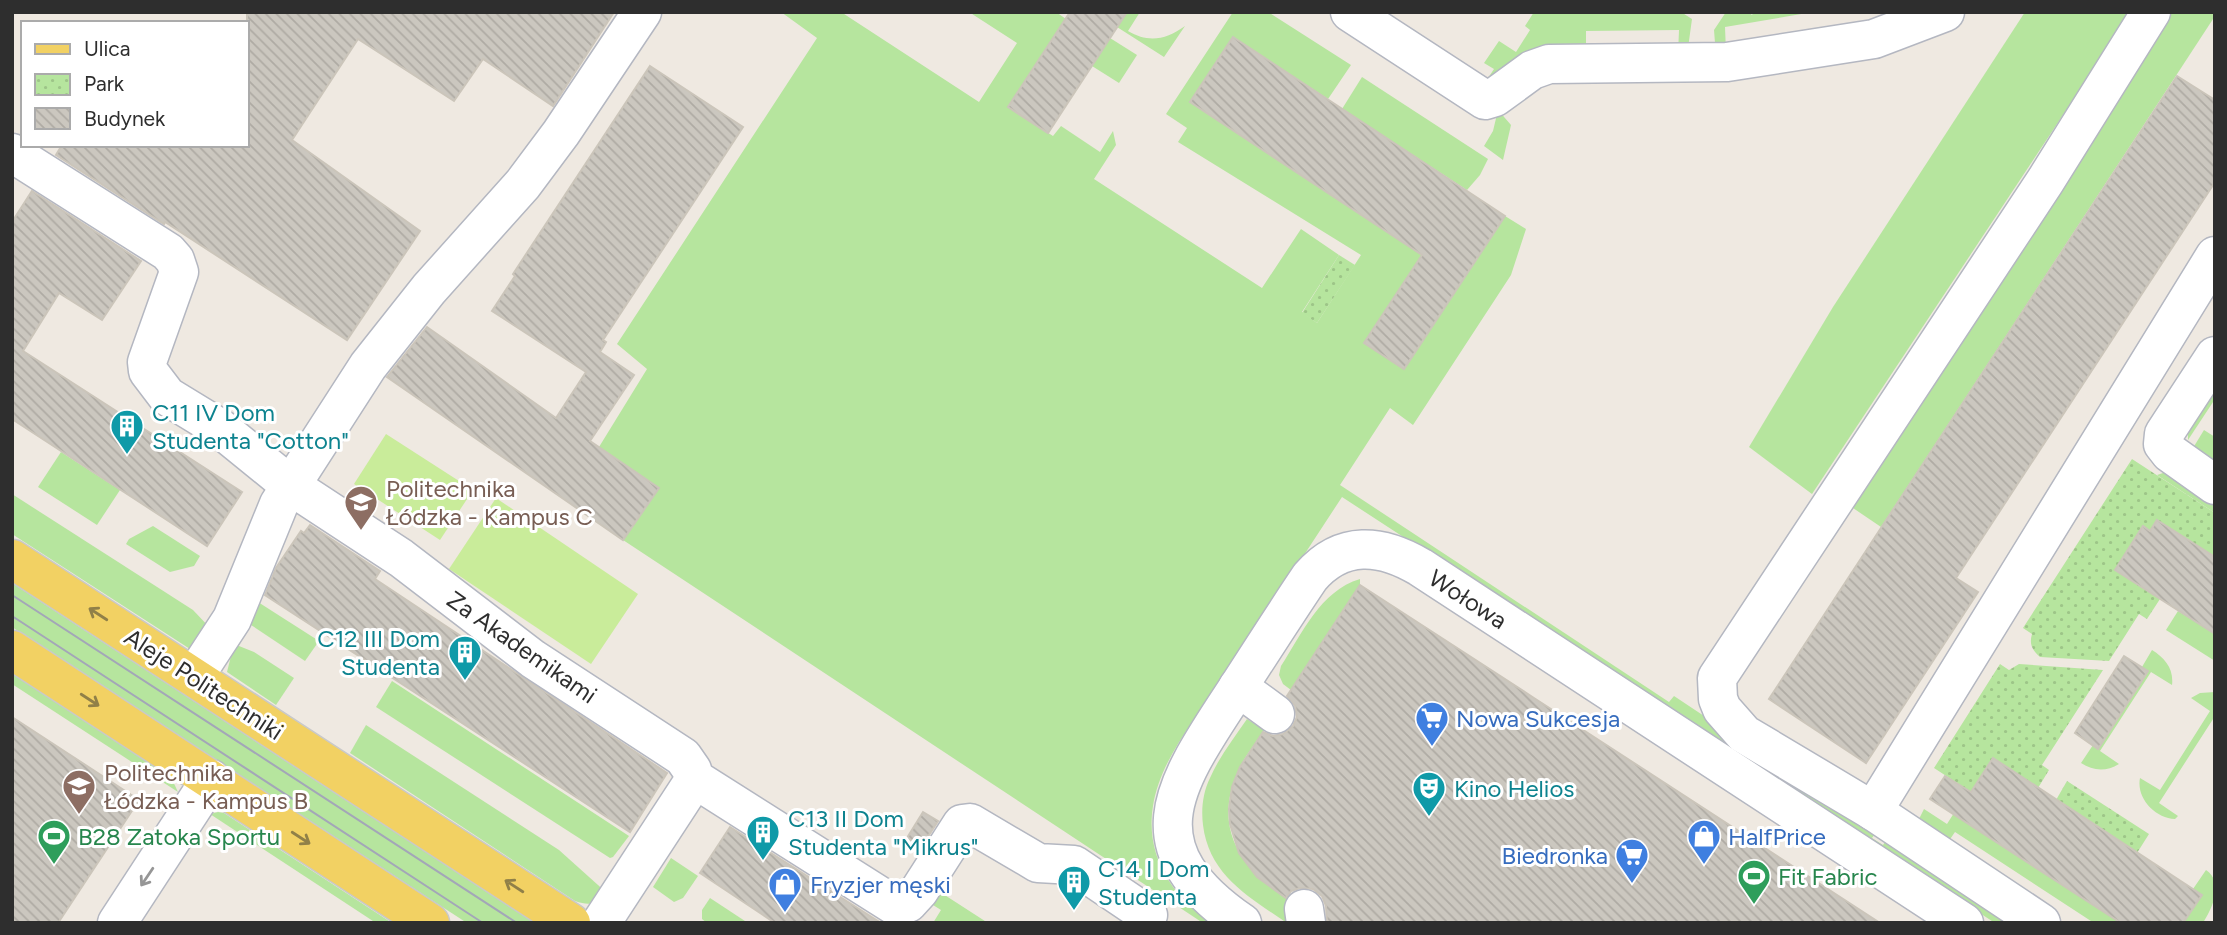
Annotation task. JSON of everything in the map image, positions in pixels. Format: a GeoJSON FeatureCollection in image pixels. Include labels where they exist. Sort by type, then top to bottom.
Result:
{"type":"FeatureCollection","features":[{"type":"Feature","properties":{"kind":"main road","name":"Aleje Politechniki"},"geometry":{"type":"LineString","coordinates":[[12,559],[571,923]]}},
{"type":"Feature","properties":{"kind":"main road"},"geometry":{"type":"LineString","coordinates":[[12,650],[430,923]]}},
{"type":"Feature","properties":{"kind":"street"},"geometry":{"type":"LineString","coordinates":[[194,677],[232,619],[273,515],[369,366],[429,289],[523,184],[561,133],[642,12]]}},
{"type":"Feature","properties":{"kind":"street"},"geometry":{"type":"LineString","coordinates":[[1350,12],[1485,100],[1495,97],[1532,70],[1549,64],[1727,62],[1874,38],[1940,13]]}},
{"type":"Feature","properties":{"kind":"street"},"geometry":{"type":"LineString","coordinates":[[2040,923],[1873,810],[1744,734],[1722,709],[1718,699],[1717,678],[2046,180],[2151,12]]}},
{"type":"Feature","properties":{"kind":"street","name":"Za Akademikami"},"geometry":{"type":"LineString","coordinates":[[12,153],[168,252],[175,260],[179,272],[147,362],[148,371],[167,396],[221,429],[291,486],[401,558],[533,659],[683,757],[695,779],[894,905],[908,903],[919,891],[962,824],[970,823],[1038,863],[1074,865],[1148,915]]}},
{"type":"Feature","properties":{"kind":"street"},"geometry":{"type":"LineString","coordinates":[[1873,810],[2215,256]]}},
{"type":"Feature","properties":{"kind":"street"},"geometry":{"type":"LineString","coordinates":[[2215,356],[2164,434],[2163,444],[2170,453],[2215,485]]}},
{"type":"Feature","properties":{"kind":"street","name":"Wołowa"},"geometry":{"type":"LineString","coordinates":[[1242,923],[1213,902],[1188,873],[1176,845],[1174,804],[1184,773],[1318,567],[1329,559],[1375,549],[1394,554],[1420,567],[1964,923]]}},
{"type":"Feature","properties":{"kind":"street"},"geometry":{"type":"LineString","coordinates":[[1238,687],[1275,714]]}},
{"type":"Feature","properties":{"kind":"street"},"geometry":{"type":"LineString","coordinates":[[117,923],[211,779]]}},
{"type":"Feature","properties":{"kind":"street"},"geometry":{"type":"LineString","coordinates":[[601,923],[695,779]]}},
{"type":"Feature","properties":{"kind":"green space"},"geometry":{"type":"Polygon","coordinates":[[[781,12],[841,12],[979,102],[1017,43],[969,12],[1056,12],[1066,19],[1008,107],[1053,136],[1061,126],[1100,152],[1113,131],[1116,145],[1094,179],[1262,288],[1301,229],[1339,255],[1302,312],[1317,323],[1361,255],[1178,142],[1187,128],[1166,114],[1233,12],[1268,12],[1351,65],[1328,99],[1233,37],[1190,102],[1422,255],[1364,343],[1404,369],[1505,216],[1526,229],[1511,275],[1413,425],[1390,408],[1340,485],[1669,702],[1674,696],[1877,831],[1872,838],[1883,845],[1888,838],[2018,923],[1995,923],[1342,497],[1180,740],[1157,789],[1153,806],[1153,842],[1164,873],[1184,900],[1211,923],[1203,923],[623,540],[659,488],[599,447],[647,369],[617,344],[817,38],[781,12]]]}},
{"type":"Feature","properties":{"kind":"green space"},"geometry":{"type":"Polygon","coordinates":[[[1127,12],[1140,12],[1128,31],[1143,37],[1164,37],[1185,26],[1164,57],[1117,27],[1127,12]]]}},
{"type":"Feature","properties":{"kind":"green space"},"geometry":{"type":"Polygon","coordinates":[[[1534,12],[1681,12],[1692,19],[1688,48],[1678,55],[1679,30],[1586,31],[1586,54],[1482,87],[1494,69],[1484,63],[1499,41],[1516,52],[1530,30],[1525,26],[1534,12]]]}},
{"type":"Feature","properties":{"kind":"green space"},"geometry":{"type":"Polygon","coordinates":[[[1726,12],[1748,12],[1752,15],[1754,12],[1813,12],[1725,27],[1726,52],[1715,43],[1714,30],[1726,12]]]}},
{"type":"Feature","properties":{"kind":"green space"},"geometry":{"type":"Polygon","coordinates":[[[2025,12],[2129,12],[1812,494],[1749,447],[1833,307],[2025,12]]]}},
{"type":"Feature","properties":{"kind":"green space"},"geometry":{"type":"Polygon","coordinates":[[[2170,12],[2215,12],[2215,16],[1881,527],[1853,508],[2170,12]]]}},
{"type":"Feature","properties":{"kind":"green space"},"geometry":{"type":"Polygon","coordinates":[[[1110,38],[1137,55],[1119,83],[1092,66],[1110,38]]]}},
{"type":"Feature","properties":{"kind":"green space"},"geometry":{"type":"Polygon","coordinates":[[[1362,77],[1488,159],[1480,175],[1467,190],[1342,109],[1362,77]]]}},
{"type":"Feature","properties":{"kind":"green space"},"geometry":{"type":"Polygon","coordinates":[[[1498,110],[1511,125],[1503,160],[1484,146],[1493,131],[1498,110]]]}},
{"type":"Feature","properties":{"kind":"green space"},"geometry":{"type":"Polygon","coordinates":[[[1339,255],[1355,265],[1317,323],[1302,313],[1339,255]]]}},
{"type":"Feature","properties":{"kind":"green space"},"geometry":{"type":"Polygon","coordinates":[[[2215,385],[2215,399],[2188,440],[2188,431],[2215,385]]]}},
{"type":"Feature","properties":{"kind":"green space"},"geometry":{"type":"Polygon","coordinates":[[[2204,430],[2215,437],[2215,465],[2193,448],[2204,430]]]}},
{"type":"Feature","properties":{"kind":"green space"},"geometry":{"type":"Polygon","coordinates":[[[386,434],[473,490],[440,540],[354,484],[386,434]]]}},
{"type":"Feature","properties":{"kind":"green space"},"geometry":{"type":"Polygon","coordinates":[[[61,452],[120,490],[97,525],[38,487],[61,452]]]}},
{"type":"Feature","properties":{"kind":"green space"},"geometry":{"type":"Polygon","coordinates":[[[2132,459],[2215,513],[2215,557],[2157,520],[2150,531],[2143,526],[2115,570],[2160,599],[2147,619],[2139,614],[2109,661],[2040,657],[2032,647],[2032,634],[2023,628],[2132,459]]]}},
{"type":"Feature","properties":{"kind":"green space"},"geometry":{"type":"Polygon","coordinates":[[[2166,472],[2215,498],[2215,513],[2157,475],[2166,472]]]}},
{"type":"Feature","properties":{"kind":"green space"},"geometry":{"type":"Polygon","coordinates":[[[12,494],[193,610],[211,629],[190,649],[12,534],[12,494]]]}},
{"type":"Feature","properties":{"kind":"green space"},"geometry":{"type":"Polygon","coordinates":[[[496,498],[638,594],[591,664],[449,569],[496,498]]]}},
{"type":"Feature","properties":{"kind":"green space"},"geometry":{"type":"Polygon","coordinates":[[[153,526],[200,556],[194,566],[170,572],[126,544],[129,539],[153,526]]]}},
{"type":"Feature","properties":{"kind":"green space"},"geometry":{"type":"Polygon","coordinates":[[[1360,579],[1360,585],[1291,690],[1283,684],[1279,675],[1281,666],[1323,603],[1346,585],[1360,579]]]}},
{"type":"Feature","properties":{"kind":"green space"},"geometry":{"type":"Polygon","coordinates":[[[12,583],[535,923],[467,923],[12,627],[12,583]]]}},
{"type":"Feature","properties":{"kind":"green space"},"geometry":{"type":"Polygon","coordinates":[[[258,602],[319,641],[305,661],[248,623],[258,602]]]}},
{"type":"Feature","properties":{"kind":"green space"},"geometry":{"type":"Polygon","coordinates":[[[2178,611],[2215,634],[2215,661],[2166,630],[2178,611]]]}},
{"type":"Feature","properties":{"kind":"green space"},"geometry":{"type":"Polygon","coordinates":[[[234,644],[254,652],[294,678],[276,705],[227,672],[234,644]]]}},
{"type":"Feature","properties":{"kind":"green space"},"geometry":{"type":"Polygon","coordinates":[[[2152,650],[2168,665],[2172,674],[2172,685],[2151,672],[2100,751],[2119,764],[2100,770],[2081,763],[2093,745],[2099,748],[2148,672],[2142,667],[2152,650]]]}},
{"type":"Feature","properties":{"kind":"green space"},"geometry":{"type":"Polygon","coordinates":[[[2000,664],[2009,670],[2019,664],[2103,670],[2042,765],[2049,770],[2038,788],[1992,759],[1964,803],[1971,808],[1963,821],[1942,806],[1957,783],[1934,768],[2000,664]]]}},
{"type":"Feature","properties":{"kind":"green space"},"geometry":{"type":"Polygon","coordinates":[[[12,673],[170,775],[178,792],[12,684],[12,673]]]}},
{"type":"Feature","properties":{"kind":"green space"},"geometry":{"type":"Polygon","coordinates":[[[392,681],[629,836],[610,858],[376,707],[392,681]]]}},
{"type":"Feature","properties":{"kind":"green space"},"geometry":{"type":"Polygon","coordinates":[[[2215,692],[2215,716],[2159,803],[2178,816],[2175,819],[2168,818],[2148,806],[2141,793],[2140,778],[2160,790],[2210,711],[2191,698],[2200,693],[2215,692]]]}},
{"type":"Feature","properties":{"kind":"green space"},"geometry":{"type":"Polygon","coordinates":[[[1247,719],[1264,730],[1238,771],[1228,812],[1230,830],[1245,861],[1272,888],[1289,900],[1287,923],[1245,894],[1222,871],[1213,858],[1203,825],[1203,801],[1208,783],[1222,755],[1247,719]]]}},
{"type":"Feature","properties":{"kind":"green space"},"geometry":{"type":"Polygon","coordinates":[[[366,725],[559,850],[608,894],[593,903],[575,901],[350,753],[366,725]]]}},
{"type":"Feature","properties":{"kind":"green space"},"geometry":{"type":"Polygon","coordinates":[[[2067,781],[2149,834],[2137,853],[2056,800],[2067,781]]]}},
{"type":"Feature","properties":{"kind":"green space"},"geometry":{"type":"Polygon","coordinates":[[[1924,809],[1947,824],[1954,813],[2121,923],[2094,923],[1955,832],[1946,845],[1919,819],[1924,809]]]}},
{"type":"Feature","properties":{"kind":"green space"},"geometry":{"type":"Polygon","coordinates":[[[224,813],[392,923],[376,923],[210,814],[224,813]]]}},
{"type":"Feature","properties":{"kind":"green space"},"geometry":{"type":"Polygon","coordinates":[[[671,858],[698,876],[683,898],[674,902],[653,887],[671,858]]]}},
{"type":"Feature","properties":{"kind":"green space"},"geometry":{"type":"Polygon","coordinates":[[[2206,870],[2212,875],[2216,889],[2210,910],[2203,923],[2183,923],[2201,896],[2193,889],[2206,870]]]}},
{"type":"Feature","properties":{"kind":"green space"},"geometry":{"type":"Polygon","coordinates":[[[940,892],[988,923],[933,923],[941,910],[933,905],[940,892]]]}},
{"type":"Feature","properties":{"kind":"green space"},"geometry":{"type":"Polygon","coordinates":[[[710,898],[748,923],[707,923],[702,919],[702,910],[710,898]]]}},
{"type":"Feature","properties":{"kind":"building"},"geometry":{"type":"Polygon","coordinates":[[[247,12],[614,12],[553,106],[483,59],[454,101],[358,39],[292,140],[420,231],[347,340],[56,155],[61,147],[248,147],[247,12]]]}},
{"type":"Feature","properties":{"kind":"building"},"geometry":{"type":"Polygon","coordinates":[[[1070,12],[1127,12],[1048,133],[1008,107],[1070,12]]]}},
{"type":"Feature","properties":{"kind":"building"},"geometry":{"type":"Polygon","coordinates":[[[1233,37],[1505,216],[1404,369],[1364,343],[1422,255],[1190,102],[1233,37]]]}},
{"type":"Feature","properties":{"kind":"building"},"geometry":{"type":"Polygon","coordinates":[[[650,66],[743,127],[603,340],[606,342],[600,352],[634,375],[590,441],[659,488],[623,540],[387,377],[427,327],[556,418],[586,372],[492,311],[515,276],[513,274],[650,66]]]}},
{"type":"Feature","properties":{"kind":"building"},"geometry":{"type":"Polygon","coordinates":[[[2177,76],[2215,100],[2215,182],[1956,578],[1978,592],[1866,763],[1769,699],[2177,76]]]}},
{"type":"Feature","properties":{"kind":"building"},"geometry":{"type":"Polygon","coordinates":[[[32,191],[141,261],[102,320],[59,293],[23,351],[242,492],[207,546],[12,419],[12,222],[32,191]]]}},
{"type":"Feature","properties":{"kind":"building"},"geometry":{"type":"Polygon","coordinates":[[[2157,520],[2215,557],[2215,634],[2115,570],[2143,526],[2150,531],[2157,520]]]}},
{"type":"Feature","properties":{"kind":"building","name":"C12 III Dom Studenta"},"geometry":{"type":"Polygon","coordinates":[[[310,525],[380,571],[375,579],[667,773],[630,832],[265,595],[276,568],[301,531],[304,533],[310,525]]]}},
{"type":"Feature","properties":{"kind":"building","name":"Nowa Sukcesja"},"geometry":{"type":"Polygon","coordinates":[[[1360,585],[1880,923],[1327,923],[1326,906],[1322,896],[1313,889],[1300,888],[1291,891],[1286,898],[1257,877],[1239,853],[1230,824],[1232,787],[1240,767],[1263,732],[1273,736],[1283,734],[1293,726],[1297,717],[1295,706],[1287,696],[1360,585]]]}},
{"type":"Feature","properties":{"kind":"building"},"geometry":{"type":"Polygon","coordinates":[[[2124,656],[2148,671],[2098,749],[2075,733],[2124,656]]]}},
{"type":"Feature","properties":{"kind":"building","name":"B28 Zatoka Sportu"},"geometry":{"type":"Polygon","coordinates":[[[12,717],[139,800],[58,923],[12,923],[12,717]]]}},
{"type":"Feature","properties":{"kind":"building"},"geometry":{"type":"Polygon","coordinates":[[[1993,758],[2202,895],[2183,923],[2121,923],[1930,799],[1945,776],[1971,792],[1993,758]]]}},
{"type":"Feature","properties":{"kind":"building"},"geometry":{"type":"Polygon","coordinates":[[[923,812],[938,821],[921,847],[907,838],[923,812]]]}},
{"type":"Feature","properties":{"kind":"building","name":"C13 II Dom Studenta \"Mikrus\""},"geometry":{"type":"Polygon","coordinates":[[[730,827],[881,923],[775,923],[700,873],[730,827]]]}},
{"type":"Feature","properties":{"kind":"tram line"},"geometry":{"type":"LineString","coordinates":[[12,595],[517,923]]}},
{"type":"Feature","properties":{"kind":"tram line"},"geometry":{"type":"LineString","coordinates":[[12,616],[483,923]]}},
{"type":"Feature","properties":{"kind":"place","name":"C11 IV Dom Studenta \"Cotton\""},"geometry":{"type":"Point","coordinates":[127,456]}},
{"type":"Feature","properties":{"kind":"place","name":"Politechnika Łódzka - Kampus C"},"geometry":{"type":"Point","coordinates":[361,532]}},
{"type":"Feature","properties":{"kind":"place","name":"C12 III Dom Studenta"},"geometry":{"type":"Point","coordinates":[465,682]}},
{"type":"Feature","properties":{"kind":"place","name":"Nowa Sukcesja"},"geometry":{"type":"Point","coordinates":[1432,748]}},
{"type":"Feature","properties":{"kind":"place","name":"Politechnika Łódzka - Kampus B"},"geometry":{"type":"Point","coordinates":[79,816]}},
{"type":"Feature","properties":{"kind":"place","name":"Kino Helios"},"geometry":{"type":"Point","coordinates":[1429,818]}},
{"type":"Feature","properties":{"kind":"place","name":"C13 II Dom Studenta \"Mikrus\""},"geometry":{"type":"Point","coordinates":[763,862]}},
{"type":"Feature","properties":{"kind":"place","name":"B28 Zatoka Sportu"},"geometry":{"type":"Point","coordinates":[54,866]}},
{"type":"Feature","properties":{"kind":"place","name":"HalfPrice"},"geometry":{"type":"Point","coordinates":[1704,866]}},
{"type":"Feature","properties":{"kind":"place","name":"Biedronka"},"geometry":{"type":"Point","coordinates":[1632,885]}},
{"type":"Feature","properties":{"kind":"place","name":"Fit Fabric"},"geometry":{"type":"Point","coordinates":[1754,906]}},
{"type":"Feature","properties":{"kind":"place","name":"C14 I Dom Studenta"},"geometry":{"type":"Point","coordinates":[1074,912]}},
{"type":"Feature","properties":{"kind":"place","name":"Fryzjer męski"},"geometry":{"type":"Point","coordinates":[785,914]}}]}
